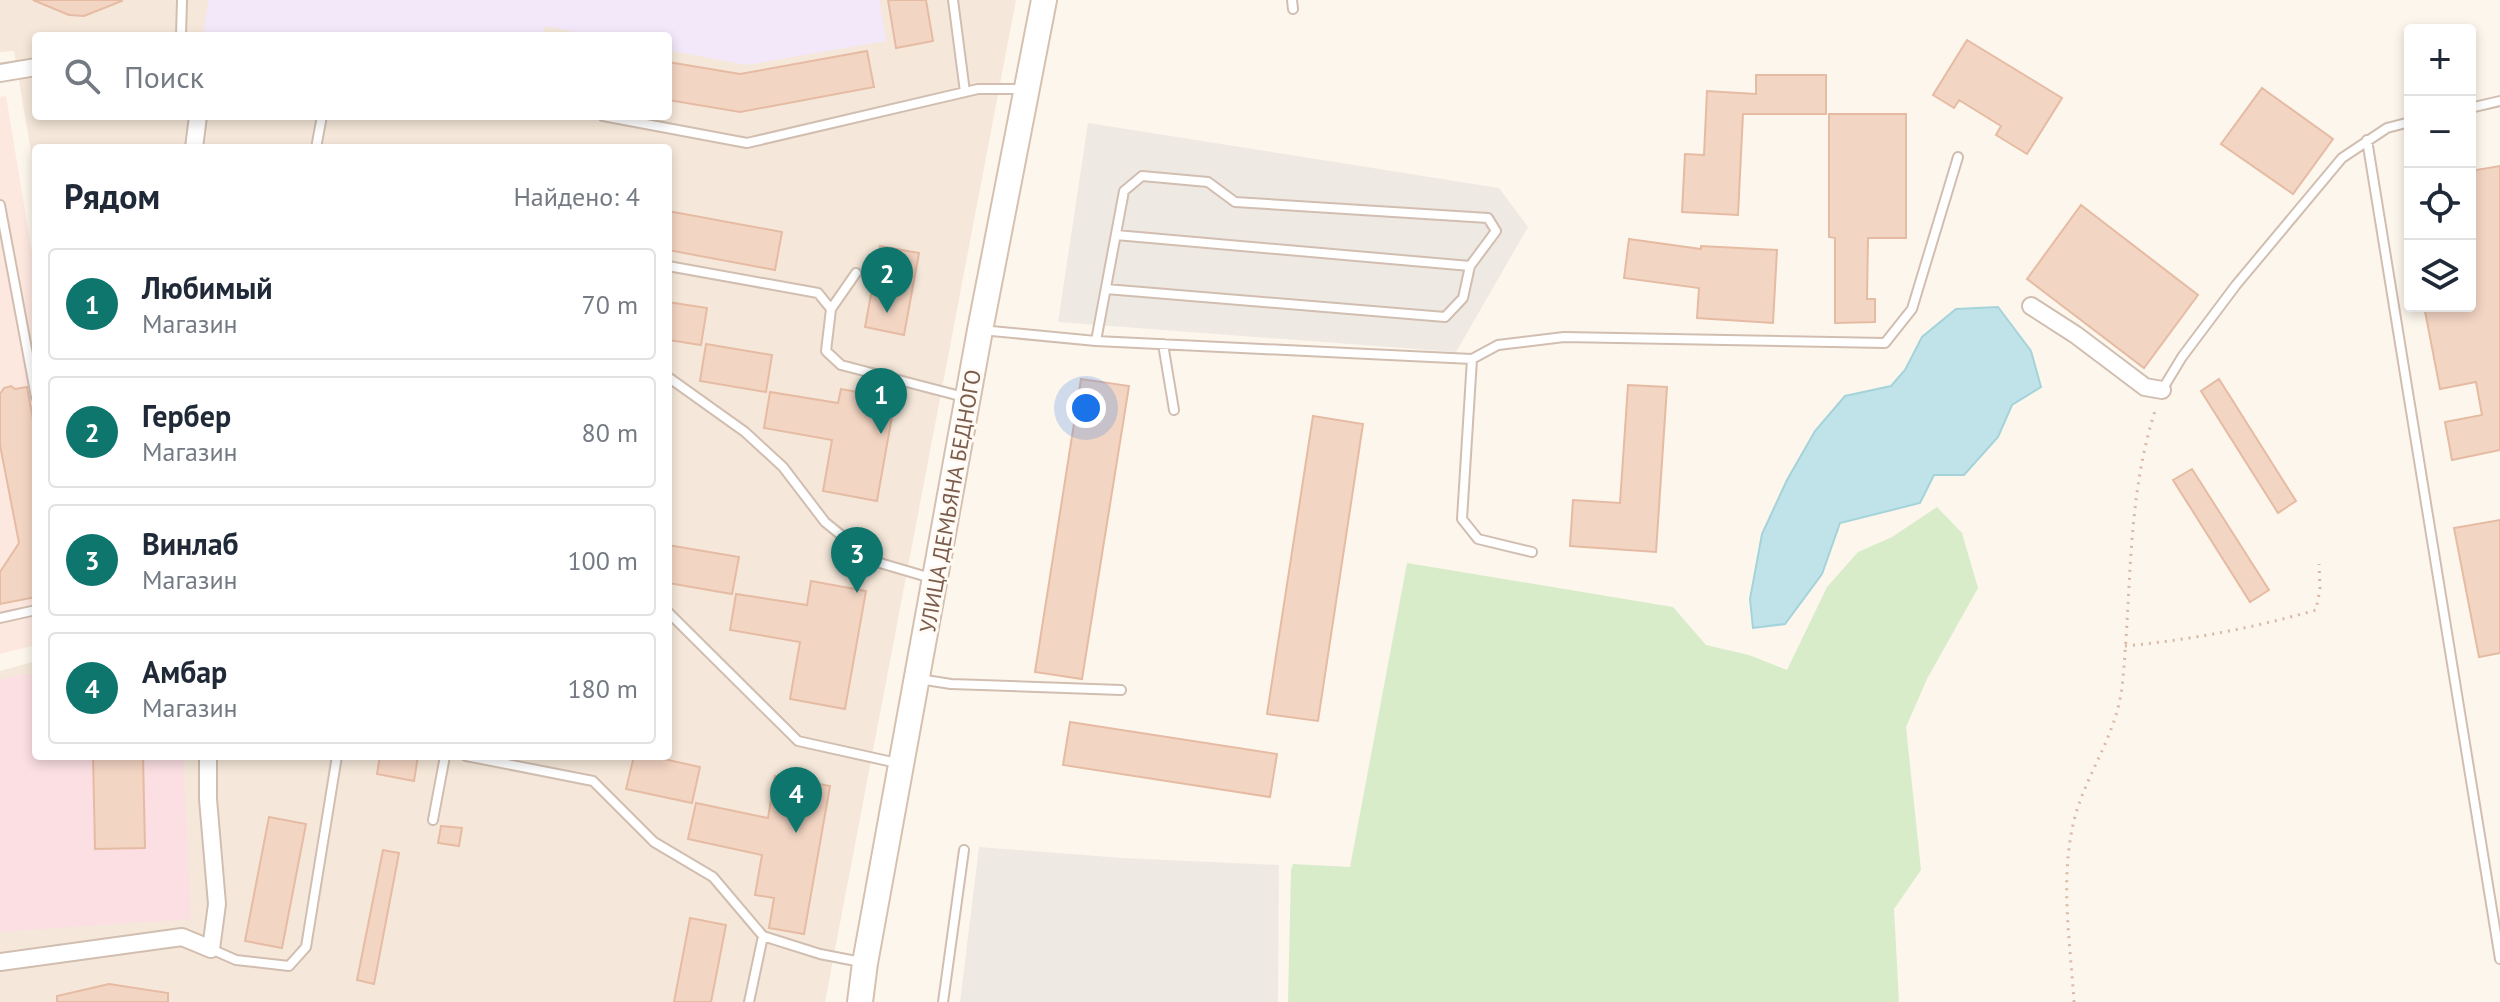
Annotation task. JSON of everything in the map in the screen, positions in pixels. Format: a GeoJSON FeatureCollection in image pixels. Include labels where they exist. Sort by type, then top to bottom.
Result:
{"type":"FeatureCollection","features":[{"type":"Feature","properties":{"kind":"main road","name":"УЛИЦА ДЕМЬЯНА БЕДНОГО"},"geometry":{"type":"LineString","coordinates":[[860,1002],[980,330],[1044,0]]}},
{"type":"Feature","properties":{"kind":"street"},"geometry":{"type":"LineString","coordinates":[[0,73],[32,68]]}},
{"type":"Feature","properties":{"kind":"street"},"geometry":{"type":"LineString","coordinates":[[194,144],[198,120]]}},
{"type":"Feature","properties":{"kind":"street"},"geometry":{"type":"LineString","coordinates":[[2031,306],[2076,335],[2145,387],[2162,390]]}},
{"type":"Feature","properties":{"kind":"street"},"geometry":{"type":"LineString","coordinates":[[0,962],[182,937],[211,949],[217,904],[208,799],[208,760]]}},
{"type":"Feature","properties":{"kind":"lane"},"geometry":{"type":"LineString","coordinates":[[181,32],[182,0]]}},
{"type":"Feature","properties":{"kind":"lane"},"geometry":{"type":"LineString","coordinates":[[953,0],[965,92]]}},
{"type":"Feature","properties":{"kind":"lane"},"geometry":{"type":"LineString","coordinates":[[624,120],[747,143],[978,89],[1027,89]]}},
{"type":"Feature","properties":{"kind":"lane"},"geometry":{"type":"LineString","coordinates":[[2476,107],[2500,101]]}},
{"type":"Feature","properties":{"kind":"lane"},"geometry":{"type":"LineString","coordinates":[[317,144],[321,120]]}},
{"type":"Feature","properties":{"kind":"lane"},"geometry":{"type":"LineString","coordinates":[[2162,390],[2182,357],[2236,285],[2342,158],[2387,128],[2404,124]]}},
{"type":"Feature","properties":{"kind":"lane"},"geometry":{"type":"LineString","coordinates":[[2367,140],[2500,959]]}},
{"type":"Feature","properties":{"kind":"lane"},"geometry":{"type":"LineString","coordinates":[[980,330],[1096,341],[1472,359],[1498,345],[1564,337],[1885,343],[1912,309],[1958,157]]}},
{"type":"Feature","properties":{"kind":"lane"},"geometry":{"type":"LineString","coordinates":[[1096,341],[1124,191],[1142,176],[1208,182],[1235,202],[1488,218],[1496,231],[1470,266],[1463,298],[1445,317],[1106,289]]}},
{"type":"Feature","properties":{"kind":"lane"},"geometry":{"type":"LineString","coordinates":[[0,205],[32,376]]}},
{"type":"Feature","properties":{"kind":"lane"},"geometry":{"type":"LineString","coordinates":[[1116,235],[1470,266]]}},
{"type":"Feature","properties":{"kind":"lane"},"geometry":{"type":"LineString","coordinates":[[672,267],[818,293],[831,309]]}},
{"type":"Feature","properties":{"kind":"lane"},"geometry":{"type":"LineString","coordinates":[[856,273],[831,309],[826,351],[841,365],[969,398]]}},
{"type":"Feature","properties":{"kind":"lane"},"geometry":{"type":"LineString","coordinates":[[1163,344],[1174,410]]}},
{"type":"Feature","properties":{"kind":"lane"},"geometry":{"type":"LineString","coordinates":[[1472,359],[1462,519],[1478,539],[1532,552]]}},
{"type":"Feature","properties":{"kind":"lane"},"geometry":{"type":"LineString","coordinates":[[672,380],[754,441],[783,467],[825,522],[873,561],[936,579]]}},
{"type":"Feature","properties":{"kind":"lane"},"geometry":{"type":"LineString","coordinates":[[0,618],[32,611]]}},
{"type":"Feature","properties":{"kind":"lane"},"geometry":{"type":"LineString","coordinates":[[672,616],[798,741],[902,764]]}},
{"type":"Feature","properties":{"kind":"lane"},"geometry":{"type":"LineString","coordinates":[[917,679],[951,684],[1121,690]]}},
{"type":"Feature","properties":{"kind":"lane"},"geometry":{"type":"LineString","coordinates":[[211,949],[236,960],[289,966],[306,947],[336,760]]}},
{"type":"Feature","properties":{"kind":"lane"},"geometry":{"type":"LineString","coordinates":[[433,820],[444,760]]}},
{"type":"Feature","properties":{"kind":"lane"},"geometry":{"type":"LineString","coordinates":[[486,760],[593,781],[654,842],[713,877],[763,936],[820,954],[865,963]]}},
{"type":"Feature","properties":{"kind":"lane"},"geometry":{"type":"LineString","coordinates":[[943,1002],[964,850]]}},
{"type":"Feature","properties":{"kind":"lane"},"geometry":{"type":"LineString","coordinates":[[749,1002],[763,936]]}},
{"type":"Feature","properties":{"kind":"path"},"geometry":{"type":"LineString","coordinates":[[2074,1002],[2067,880],[2071,838],[2080,802],[2109,739],[2121,691],[2129,561],[2145,449],[2162,390]]}},
{"type":"Feature","properties":{"kind":"path"},"geometry":{"type":"LineString","coordinates":[[2125,646],[2171,641],[2273,622],[2316,610],[2320,589],[2319,564]]}},
{"type":"Feature","properties":{"kind":"shaded area"},"geometry":{"type":"Polygon","coordinates":[[[0,0],[1016,0],[825,1002],[0,1002],[0,671],[32,662],[32,760],[672,760],[672,144],[32,144],[32,157],[14,51],[0,52],[0,0]]]}},
{"type":"Feature","properties":{"kind":"shaded area"},"geometry":{"type":"Polygon","coordinates":[[[209,0],[879,0],[886,41],[746,65],[672,51],[672,32],[576,32],[545,26],[544,32],[203,31],[209,0]]]}},
{"type":"Feature","properties":{"kind":"shaded area"},"geometry":{"type":"Polygon","coordinates":[[[6,96],[32,253],[32,646],[0,654],[0,97],[6,96]]]}},
{"type":"Feature","properties":{"kind":"shaded area"},"geometry":{"type":"Polygon","coordinates":[[[1088,123],[1499,188],[1528,227],[1456,352],[1058,322],[1088,123]]]}},
{"type":"Feature","properties":{"kind":"shaded area"},"geometry":{"type":"Polygon","coordinates":[[[32,674],[32,760],[183,760],[191,919],[0,932],[0,680],[32,674]]]}},
{"type":"Feature","properties":{"kind":"shaded area"},"geometry":{"type":"Polygon","coordinates":[[[979,847],[1279,865],[1278,1002],[960,1002],[979,847]]]}},
{"type":"Feature","properties":{"kind":"green space"},"geometry":{"type":"Polygon","coordinates":[[[1937,507],[1962,533],[1978,588],[1927,679],[1906,727],[1921,870],[1894,909],[1899,1002],[1288,1002],[1291,870],[1293,864],[1350,867],[1407,563],[1673,607],[1706,645],[1749,655],[1787,670],[1827,587],[1858,552],[1892,537],[1937,507]]]}},
{"type":"Feature","properties":{"kind":"water"},"geometry":{"type":"Polygon","coordinates":[[[1998,307],[2031,351],[2041,387],[2012,405],[1998,437],[1964,475],[1934,475],[1920,503],[1840,523],[1822,574],[1785,624],[1753,628],[1750,599],[1762,534],[1787,480],[1815,431],[1845,396],[1891,386],[1905,370],[1922,337],[1956,309],[1998,307]]]}},
{"type":"Feature","properties":{"kind":"building"},"geometry":{"type":"Polygon","coordinates":[[[33,0],[122,1],[84,16],[69,15],[33,0]]]}},
{"type":"Feature","properties":{"kind":"building"},"geometry":{"type":"Polygon","coordinates":[[[888,0],[926,0],[933,41],[896,48],[888,0]]]}},
{"type":"Feature","properties":{"kind":"building"},"geometry":{"type":"Polygon","coordinates":[[[1967,40],[2062,98],[2027,154],[1996,135],[2001,126],[1959,100],[1954,108],[1933,95],[1967,40]]]}},
{"type":"Feature","properties":{"kind":"building"},"geometry":{"type":"Polygon","coordinates":[[[867,51],[874,87],[740,112],[672,101],[672,63],[740,74],[867,51]]]}},
{"type":"Feature","properties":{"kind":"building"},"geometry":{"type":"Polygon","coordinates":[[[1756,75],[1826,75],[1826,114],[1743,114],[1738,215],[1682,212],[1685,154],[1704,155],[1707,91],[1756,94],[1756,75]]]}},
{"type":"Feature","properties":{"kind":"building"},"geometry":{"type":"Polygon","coordinates":[[[2262,88],[2333,139],[2293,194],[2221,144],[2262,88]]]}},
{"type":"Feature","properties":{"kind":"building"},"geometry":{"type":"Polygon","coordinates":[[[1829,114],[1906,114],[1906,238],[1868,238],[1867,299],[1875,299],[1875,322],[1835,323],[1835,238],[1829,237],[1829,114]]]}},
{"type":"Feature","properties":{"kind":"building"},"geometry":{"type":"Polygon","coordinates":[[[2500,166],[2500,450],[2452,460],[2445,422],[2482,415],[2476,382],[2440,389],[2425,312],[2476,312],[2476,170],[2500,166]]]}},
{"type":"Feature","properties":{"kind":"building"},"geometry":{"type":"Polygon","coordinates":[[[2081,205],[2198,295],[2144,368],[2027,279],[2081,205]]]}},
{"type":"Feature","properties":{"kind":"building"},"geometry":{"type":"Polygon","coordinates":[[[672,212],[782,232],[775,270],[672,251],[672,212]]]}},
{"type":"Feature","properties":{"kind":"building"},"geometry":{"type":"Polygon","coordinates":[[[1629,239],[1701,249],[1701,246],[1777,250],[1773,323],[1697,318],[1699,288],[1624,278],[1629,239]]]}},
{"type":"Feature","properties":{"kind":"building"},"geometry":{"type":"Polygon","coordinates":[[[880,246],[919,253],[904,335],[865,327],[880,246]]]}},
{"type":"Feature","properties":{"kind":"building"},"geometry":{"type":"Polygon","coordinates":[[[672,303],[707,308],[701,345],[672,341],[672,303]]]}},
{"type":"Feature","properties":{"kind":"building"},"geometry":{"type":"Polygon","coordinates":[[[706,344],[772,355],[766,392],[700,381],[706,344]]]}},
{"type":"Feature","properties":{"kind":"building"},"geometry":{"type":"Polygon","coordinates":[[[1081,379],[1129,386],[1082,679],[1035,672],[1081,379]]]}},
{"type":"Feature","properties":{"kind":"building"},"geometry":{"type":"Polygon","coordinates":[[[2219,379],[2296,501],[2278,513],[2201,391],[2219,379]]]}},
{"type":"Feature","properties":{"kind":"building"},"geometry":{"type":"Polygon","coordinates":[[[1628,385],[1667,387],[1656,552],[1570,546],[1573,500],[1620,503],[1628,385]]]}},
{"type":"Feature","properties":{"kind":"building"},"geometry":{"type":"Polygon","coordinates":[[[27,387],[32,414],[32,598],[0,604],[0,572],[19,543],[0,445],[0,394],[4,388],[27,387]]]}},
{"type":"Feature","properties":{"kind":"building"},"geometry":{"type":"Polygon","coordinates":[[[841,389],[895,399],[877,501],[823,491],[832,440],[764,428],[770,392],[838,403],[841,389]]]}},
{"type":"Feature","properties":{"kind":"building"},"geometry":{"type":"Polygon","coordinates":[[[1313,416],[1363,424],[1318,721],[1267,714],[1313,416]]]}},
{"type":"Feature","properties":{"kind":"building"},"geometry":{"type":"Polygon","coordinates":[[[2192,469],[2269,590],[2250,602],[2173,480],[2192,469]]]}},
{"type":"Feature","properties":{"kind":"building"},"geometry":{"type":"Polygon","coordinates":[[[2500,520],[2500,653],[2479,657],[2454,528],[2500,520]]]}},
{"type":"Feature","properties":{"kind":"building"},"geometry":{"type":"Polygon","coordinates":[[[672,546],[739,557],[732,594],[672,584],[672,546]]]}},
{"type":"Feature","properties":{"kind":"building"},"geometry":{"type":"Polygon","coordinates":[[[811,581],[866,591],[845,709],[790,699],[800,642],[730,630],[736,594],[807,605],[811,581]]]}},
{"type":"Feature","properties":{"kind":"building"},"geometry":{"type":"Polygon","coordinates":[[[1070,722],[1277,754],[1270,797],[1063,765],[1070,722]]]}},
{"type":"Feature","properties":{"kind":"building"},"geometry":{"type":"Polygon","coordinates":[[[93,760],[143,760],[145,848],[95,849],[93,760]]]}},
{"type":"Feature","properties":{"kind":"building"},"geometry":{"type":"Polygon","coordinates":[[[379,760],[417,760],[414,781],[377,774],[379,760]]]}},
{"type":"Feature","properties":{"kind":"building"},"geometry":{"type":"Polygon","coordinates":[[[633,760],[668,760],[700,767],[692,803],[626,789],[633,760]]]}},
{"type":"Feature","properties":{"kind":"building"},"geometry":{"type":"Polygon","coordinates":[[[775,776],[830,786],[804,934],[769,928],[774,898],[755,895],[762,855],[688,839],[696,803],[768,818],[775,776]]]}},
{"type":"Feature","properties":{"kind":"building"},"geometry":{"type":"Polygon","coordinates":[[[269,817],[306,824],[282,948],[245,941],[269,817]]]}},
{"type":"Feature","properties":{"kind":"building"},"geometry":{"type":"Polygon","coordinates":[[[441,826],[462,828],[459,846],[438,843],[441,826]]]}},
{"type":"Feature","properties":{"kind":"building"},"geometry":{"type":"Polygon","coordinates":[[[383,850],[399,853],[374,984],[357,980],[383,850]]]}},
{"type":"Feature","properties":{"kind":"building"},"geometry":{"type":"Polygon","coordinates":[[[690,918],[726,925],[711,1002],[674,1002],[690,918]]]}},
{"type":"Feature","properties":{"kind":"building"},"geometry":{"type":"Polygon","coordinates":[[[109,984],[168,993],[168,1002],[57,1002],[57,996],[109,984]]]}},
{"type":"Feature","properties":{"kind":"place","name":"Гербер"},"geometry":{"type":"Point","coordinates":[887,313]}},
{"type":"Feature","properties":{"kind":"place","name":"Любимый"},"geometry":{"type":"Point","coordinates":[881,434]}},
{"type":"Feature","properties":{"kind":"place","name":"Винлаб"},"geometry":{"type":"Point","coordinates":[857,593]}},
{"type":"Feature","properties":{"kind":"place","name":"Амбар"},"geometry":{"type":"Point","coordinates":[796,833]}}]}
